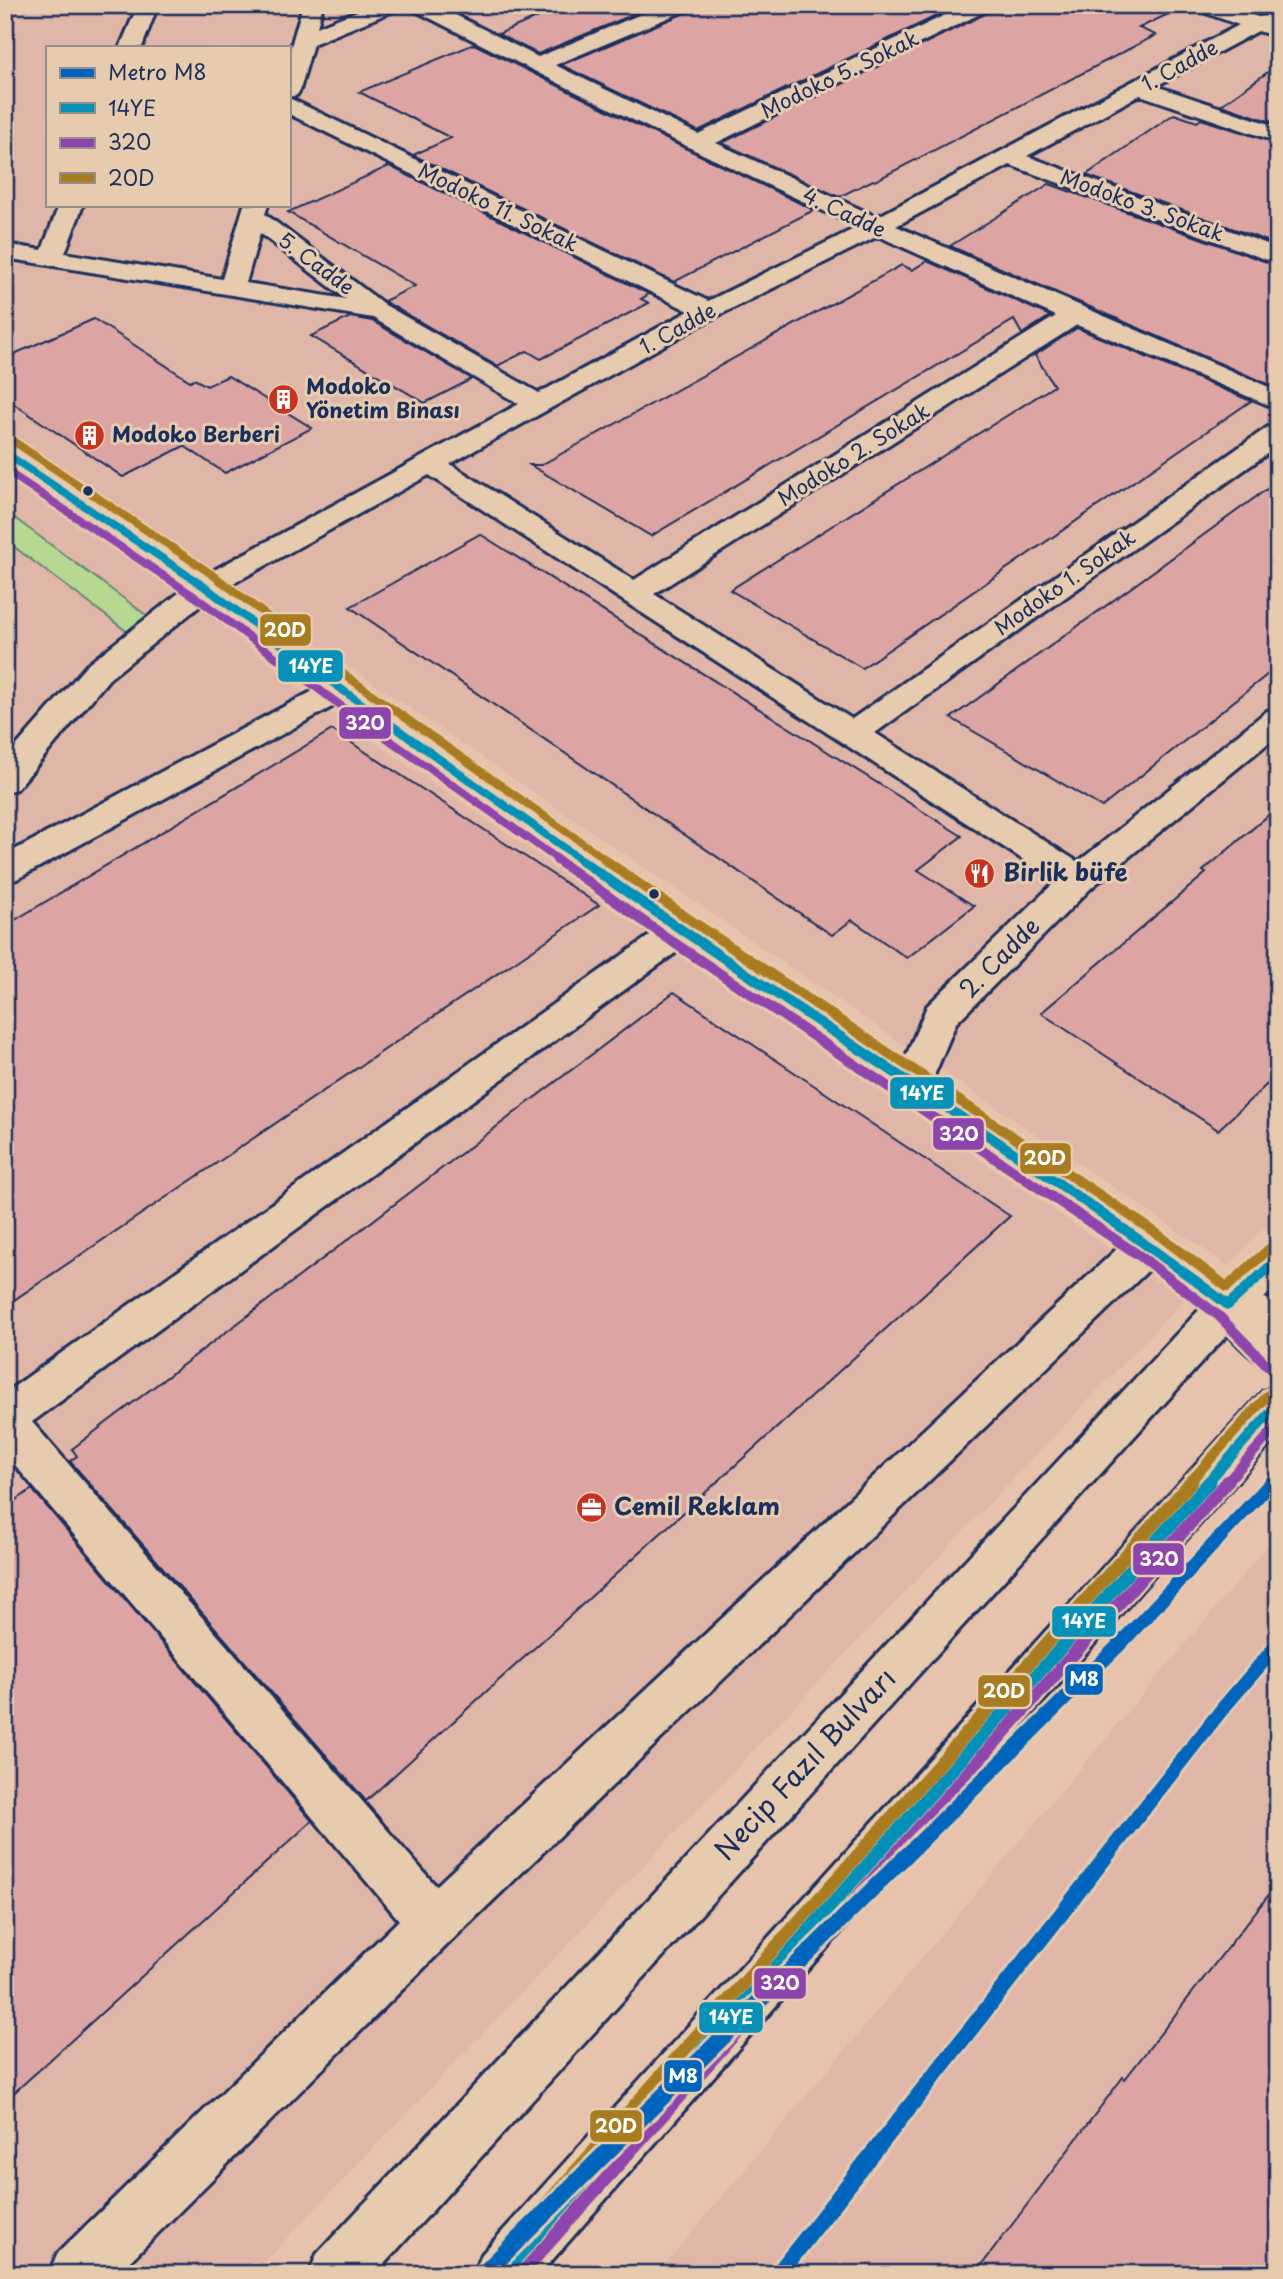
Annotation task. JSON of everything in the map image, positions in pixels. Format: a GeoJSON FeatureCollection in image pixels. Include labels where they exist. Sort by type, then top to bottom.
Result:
{"type":"FeatureCollection","features":[{"type":"Feature","properties":{"kind":"street"},"geometry":{"type":"LineString","coordinates":[[131,46],[148,5]]}},
{"type":"Feature","properties":{"kind":"street"},"geometry":{"type":"LineString","coordinates":[[290,86],[313,5]]}},
{"type":"Feature","properties":{"kind":"street"},"geometry":{"type":"LineString","coordinates":[[303,40],[391,5]]}},
{"type":"Feature","properties":{"kind":"street","name":"4. Cadde"},"geometry":{"type":"LineString","coordinates":[[419,5],[696,144],[875,228],[1074,316],[1278,401]]}},
{"type":"Feature","properties":{"kind":"street"},"geometry":{"type":"LineString","coordinates":[[536,65],[682,5]]}},
{"type":"Feature","properties":{"kind":"street","name":"Modoko 5. Sokak"},"geometry":{"type":"LineString","coordinates":[[696,144],[983,5]]}},
{"type":"Feature","properties":{"kind":"street"},"geometry":{"type":"LineString","coordinates":[[1202,5],[1268,20]]}},
{"type":"Feature","properties":{"kind":"street","name":"1. Cadde"},"geometry":{"type":"LineString","coordinates":[[5,781],[98,672],[205,587],[708,311],[875,228],[1268,20]]}},
{"type":"Feature","properties":{"kind":"street"},"geometry":{"type":"LineString","coordinates":[[1140,88],[1278,135]]}},
{"type":"Feature","properties":{"kind":"street","name":"Modoko 11. Sokak"},"geometry":{"type":"LineString","coordinates":[[290,105],[708,311]]}},
{"type":"Feature","properties":{"kind":"street","name":"Modoko 3. Sokak"},"geometry":{"type":"LineString","coordinates":[[1007,156],[1278,257]]}},
{"type":"Feature","properties":{"kind":"street"},"geometry":{"type":"LineString","coordinates":[[51,257],[71,206]]}},
{"type":"Feature","properties":{"kind":"street","name":"5. Cadde"},"geometry":{"type":"LineString","coordinates":[[232,286],[254,210],[380,312]]}},
{"type":"Feature","properties":{"kind":"street"},"geometry":{"type":"LineString","coordinates":[[5,251],[380,312],[541,405]]}},
{"type":"Feature","properties":{"kind":"street","name":"Modoko 2. Sokak"},"geometry":{"type":"LineString","coordinates":[[633,594],[1074,316]]}},
{"type":"Feature","properties":{"kind":"street","name":"Modoko 1. Sokak"},"geometry":{"type":"LineString","coordinates":[[852,734],[1278,433]]}},
{"type":"Feature","properties":{"kind":"street"},"geometry":{"type":"LineString","coordinates":[[11,463],[205,587],[341,689],[681,931],[1148,1245],[1228,1305],[1278,1356]]}},
{"type":"Feature","properties":{"kind":"street"},"geometry":{"type":"LineString","coordinates":[[429,463],[1079,878]]}},
{"type":"Feature","properties":{"kind":"street"},"geometry":{"type":"LineString","coordinates":[[5,870],[341,689]]}},
{"type":"Feature","properties":{"kind":"street","name":"2. Cadde"},"geometry":{"type":"LineString","coordinates":[[913,1085],[940,1016],[1079,878],[1278,718]]}},
{"type":"Feature","properties":{"kind":"street"},"geometry":{"type":"LineString","coordinates":[[434,1922],[5,1419],[681,931]]}},
{"type":"Feature","properties":{"kind":"street"},"geometry":{"type":"LineString","coordinates":[[77,2274],[434,1922],[1148,1245]]}},
{"type":"Feature","properties":{"kind":"street","name":"Necip Fazıl Bulvarı"},"geometry":{"type":"LineString","coordinates":[[337,2274],[1228,1305],[1278,1259]]}},
{"type":"Feature","properties":{"kind":"street"},"geometry":{"type":"LineString","coordinates":[[1228,1305],[1278,1320]]}},
{"type":"Feature","properties":{"kind":"street"},"geometry":{"type":"LineString","coordinates":[[502,2274],[1278,1404]]}},
{"type":"Feature","properties":{"kind":"shaded area"},"geometry":{"type":"Polygon","coordinates":[[[5,5],[1278,5],[1278,1213],[1229,1266],[5,432],[5,5]]]}},
{"type":"Feature","properties":{"kind":"shaded area"},"geometry":{"type":"Polygon","coordinates":[[[5,479],[203,609],[316,702],[1184,1300],[253,2274],[5,2274],[5,479]]]}},
{"type":"Feature","properties":{"kind":"shaded area"},"geometry":{"type":"Polygon","coordinates":[[[1278,1533],[1278,2274],[657,2274],[1278,1533]]]}},
{"type":"Feature","properties":{"kind":"green space"},"geometry":{"type":"Polygon","coordinates":[[[5,511],[157,623],[133,636],[5,540],[5,511]]]}},
{"type":"Feature","properties":{"kind":"building"},"geometry":{"type":"Polygon","coordinates":[[[567,5],[656,5],[538,54],[498,34],[567,5]]]}},
{"type":"Feature","properties":{"kind":"building"},"geometry":{"type":"Polygon","coordinates":[[[694,5],[959,5],[698,131],[561,65],[690,11],[694,5]]]}},
{"type":"Feature","properties":{"kind":"building"},"geometry":{"type":"Polygon","coordinates":[[[995,5],[1187,5],[1139,28],[1156,35],[875,181],[839,197],[722,143],[991,11],[995,5]]]}},
{"type":"Feature","properties":{"kind":"building"},"geometry":{"type":"Polygon","coordinates":[[[474,44],[814,210],[674,282],[413,155],[451,138],[359,92],[474,44]]]}},
{"type":"Feature","properties":{"kind":"building"},"geometry":{"type":"Polygon","coordinates":[[[1278,65],[1278,124],[1221,105],[1278,65]]]}},
{"type":"Feature","properties":{"kind":"building"},"geometry":{"type":"Polygon","coordinates":[[[1174,114],[1197,122],[1201,119],[1278,144],[1278,245],[1086,175],[1174,114]]]}},
{"type":"Feature","properties":{"kind":"building"},"geometry":{"type":"Polygon","coordinates":[[[389,166],[649,294],[641,299],[649,303],[541,359],[527,351],[497,366],[384,301],[415,286],[288,212],[389,166]]]}},
{"type":"Feature","properties":{"kind":"building"},"geometry":{"type":"Polygon","coordinates":[[[1049,184],[1278,266],[1278,382],[1272,386],[950,246],[1049,184]]]}},
{"type":"Feature","properties":{"kind":"building"},"geometry":{"type":"Polygon","coordinates":[[[927,261],[1050,316],[1022,334],[1014,320],[651,536],[530,465],[541,465],[902,265],[912,270],[927,261]]]}},
{"type":"Feature","properties":{"kind":"building"},"geometry":{"type":"Polygon","coordinates":[[[350,317],[372,321],[472,379],[425,403],[311,336],[350,317]]]}},
{"type":"Feature","properties":{"kind":"building"},"geometry":{"type":"Polygon","coordinates":[[[94,319],[190,381],[194,379],[207,386],[228,376],[312,428],[225,473],[184,446],[123,477],[5,398],[5,358],[94,319]]]}},
{"type":"Feature","properties":{"kind":"building"},"geometry":{"type":"Polygon","coordinates":[[[1077,328],[1251,401],[862,668],[730,590],[1054,386],[1035,355],[1077,328]]]}},
{"type":"Feature","properties":{"kind":"building"},"geometry":{"type":"Polygon","coordinates":[[[1278,481],[1278,666],[1102,807],[951,718],[1278,481]]]}},
{"type":"Feature","properties":{"kind":"building"},"geometry":{"type":"Polygon","coordinates":[[[480,534],[962,836],[918,870],[974,906],[907,958],[852,920],[832,935],[350,607],[480,534]]]}},
{"type":"Feature","properties":{"kind":"building"},"geometry":{"type":"Polygon","coordinates":[[[332,730],[599,905],[5,1306],[5,926],[332,730]]]}},
{"type":"Feature","properties":{"kind":"building"},"geometry":{"type":"Polygon","coordinates":[[[1278,807],[1278,1074],[1218,1130],[1041,1013],[1206,873],[1203,871],[1278,807]]]}},
{"type":"Feature","properties":{"kind":"building"},"geometry":{"type":"Polygon","coordinates":[[[674,992],[1010,1216],[366,1801],[70,1461],[77,1456],[72,1449],[674,992]]]}},
{"type":"Feature","properties":{"kind":"building"},"geometry":{"type":"Polygon","coordinates":[[[32,1489],[312,1821],[5,2101],[5,1508],[32,1489]]]}},
{"type":"Feature","properties":{"kind":"building"},"geometry":{"type":"Polygon","coordinates":[[[1278,1883],[1278,2274],[975,2274],[1123,2077],[1125,2079],[1278,1883]]]}},
{"type":"Feature","properties":{"kind":"metro line","name":"M8"},"geometry":{"type":"LineString","coordinates":[[483,2274],[1121,1643],[1278,1475]]}},
{"type":"Feature","properties":{"kind":"metro line","name":"M8"},"geometry":{"type":"LineString","coordinates":[[778,2274],[1223,1708],[1278,1644]]}},
{"type":"Feature","properties":{"kind":"transit line","name":"20D"},"geometry":{"type":"LineString","coordinates":[[13,441],[213,575],[349,678],[689,919],[1156,1233],[1227,1287],[1269,1249]]}},
{"type":"Feature","properties":{"kind":"transit line","name":"14YE"},"geometry":{"type":"LineString","coordinates":[[5,453],[205,587],[341,689],[681,931],[1148,1245],[1228,1305]]}},
{"type":"Feature","properties":{"kind":"transit line","name":"320"},"geometry":{"type":"LineString","coordinates":[[5,470],[197,598],[333,700],[673,942],[1140,1256],[1219,1316],[1268,1366]]}},
{"type":"Feature","properties":{"kind":"transit line","name":"14YE"},"geometry":{"type":"LineString","coordinates":[[1228,1305],[1278,1259]]}},
{"type":"Feature","properties":{"kind":"transit line","name":"20D"},"geometry":{"type":"LineString","coordinates":[[492,2265],[1268,1395]]}},
{"type":"Feature","properties":{"kind":"transit line","name":"14YE"},"geometry":{"type":"LineString","coordinates":[[502,2274],[1278,1404]]}},
{"type":"Feature","properties":{"kind":"transit line","name":"320"},"geometry":{"type":"LineString","coordinates":[[521,2274],[1278,1425]]}},
{"type":"Feature","properties":{"kind":"place","name":"Modoko Yönetim Binası"},"geometry":{"type":"Point","coordinates":[283,399]}},
{"type":"Feature","properties":{"kind":"place","name":"Modoko Berberi"},"geometry":{"type":"Point","coordinates":[89,435]}},
{"type":"Feature","properties":{"kind":"place","name":"Birlik büfe"},"geometry":{"type":"Point","coordinates":[980,873]}},
{"type":"Feature","properties":{"kind":"place","name":"Cemil Reklam"},"geometry":{"type":"Point","coordinates":[591,1507]}}]}
